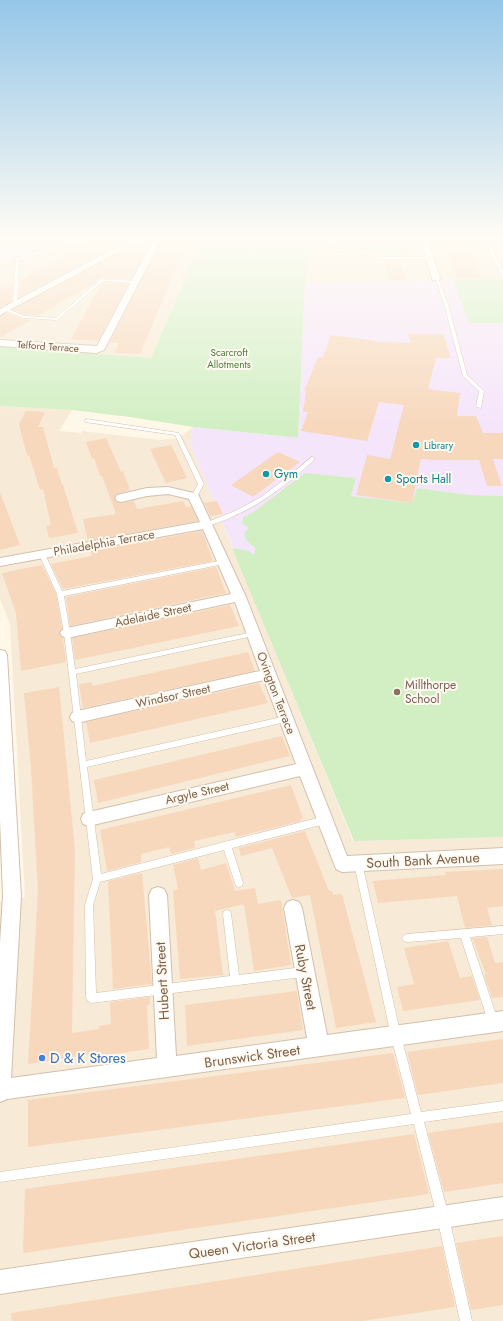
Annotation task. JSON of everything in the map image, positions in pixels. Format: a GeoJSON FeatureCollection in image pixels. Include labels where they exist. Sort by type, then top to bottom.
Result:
{"type":"FeatureCollection","features":[{"type":"Feature","properties":{"kind":"street"},"geometry":{"type":"LineString","coordinates":[[2,310],[20,302]]}},
{"type":"Feature","properties":{"kind":"street","name":"Telford Terrace"},"geometry":{"type":"LineString","coordinates":[[0,343],[96,350],[101,348],[126,302]]}},
{"type":"Feature","properties":{"kind":"street"},"geometry":{"type":"LineString","coordinates":[[120,498],[145,488],[168,490],[194,497]]}},
{"type":"Feature","properties":{"kind":"street","name":"Ovington Terrace"},"geometry":{"type":"LineString","coordinates":[[194,497],[239,597],[325,820],[350,864]]}},
{"type":"Feature","properties":{"kind":"street","name":"Philadelphia Terrace"},"geometry":{"type":"LineString","coordinates":[[0,562],[207,524]]}},
{"type":"Feature","properties":{"kind":"street","name":"Adelaide Street"},"geometry":{"type":"LineString","coordinates":[[67,633],[239,597]]}},
{"type":"Feature","properties":{"kind":"street"},"geometry":{"type":"LineString","coordinates":[[0,655],[12,896],[0,1085]]}},
{"type":"Feature","properties":{"kind":"street","name":"Windsor Street"},"geometry":{"type":"LineString","coordinates":[[77,717],[269,674]]}},
{"type":"Feature","properties":{"kind":"street","name":"Argyle Street"},"geometry":{"type":"LineString","coordinates":[[89,819],[305,768]]}},
{"type":"Feature","properties":{"kind":"street","name":"South Bank Avenue"},"geometry":{"type":"LineString","coordinates":[[350,864],[503,856]]}},
{"type":"Feature","properties":{"kind":"street","name":"Hubert Street"},"geometry":{"type":"LineString","coordinates":[[158,895],[167,1067]]}},
{"type":"Feature","properties":{"kind":"street","name":"Ruby Street"},"geometry":{"type":"LineString","coordinates":[[293,908],[319,1047]]}},
{"type":"Feature","properties":{"kind":"street","name":"Brunswick Street"},"geometry":{"type":"LineString","coordinates":[[0,1085],[167,1067],[498,1022]]}},
{"type":"Feature","properties":{"kind":"street","name":"Queen Victoria Street"},"geometry":{"type":"LineString","coordinates":[[0,1282],[503,1208]]}},
{"type":"Feature","properties":{"kind":"lane"},"geometry":{"type":"LineString","coordinates":[[2,310],[23,317],[57,319],[77,302]]}},
{"type":"Feature","properties":{"kind":"lane"},"geometry":{"type":"LineString","coordinates":[[445,302],[465,376],[482,391],[479,407]]}},
{"type":"Feature","properties":{"kind":"lane"},"geometry":{"type":"LineString","coordinates":[[87,422],[177,434],[201,484],[194,497]]}},
{"type":"Feature","properties":{"kind":"lane"},"geometry":{"type":"LineString","coordinates":[[207,524],[247,508],[272,494],[289,481],[312,459]]}},
{"type":"Feature","properties":{"kind":"lane"},"geometry":{"type":"LineString","coordinates":[[42,554],[60,594],[67,633],[97,879],[89,905],[91,998],[162,988],[305,972]]}},
{"type":"Feature","properties":{"kind":"lane"},"geometry":{"type":"LineString","coordinates":[[60,594],[224,562]]}},
{"type":"Feature","properties":{"kind":"lane"},"geometry":{"type":"LineString","coordinates":[[72,672],[253,634]]}},
{"type":"Feature","properties":{"kind":"lane"},"geometry":{"type":"LineString","coordinates":[[83,765],[286,719]]}},
{"type":"Feature","properties":{"kind":"lane"},"geometry":{"type":"LineString","coordinates":[[97,879],[325,820]]}},
{"type":"Feature","properties":{"kind":"lane"},"geometry":{"type":"LineString","coordinates":[[227,846],[239,883]]}},
{"type":"Feature","properties":{"kind":"lane"},"geometry":{"type":"LineString","coordinates":[[350,864],[443,1217],[466,1321]]}},
{"type":"Feature","properties":{"kind":"lane"},"geometry":{"type":"LineString","coordinates":[[227,914],[235,980]]}},
{"type":"Feature","properties":{"kind":"lane"},"geometry":{"type":"LineString","coordinates":[[407,938],[503,930]]}},
{"type":"Feature","properties":{"kind":"lane"},"geometry":{"type":"LineString","coordinates":[[464,934],[498,1022]]}},
{"type":"Feature","properties":{"kind":"lane"},"geometry":{"type":"LineString","coordinates":[[0,1177],[503,1106]]}},
{"type":"Feature","properties":{"kind":"shaded area"},"geometry":{"type":"Polygon","coordinates":[[[0,302],[175,302],[151,358],[0,346],[0,302]]]}},
{"type":"Feature","properties":{"kind":"shaded area","name":"Millthorpe School"},"geometry":{"type":"Polygon","coordinates":[[[304,302],[503,302],[503,837],[354,841],[190,444],[193,427],[298,438],[304,302]]]}},
{"type":"Feature","properties":{"kind":"shaded area"},"geometry":{"type":"Polygon","coordinates":[[[0,406],[72,410],[59,431],[81,433],[82,431],[160,440],[179,438],[193,427],[190,444],[353,841],[503,837],[503,1321],[0,1321],[0,902],[25,897],[10,624],[0,599],[0,406]]]}},
{"type":"Feature","properties":{"kind":"green space","name":"Scarcroft Allotments"},"geometry":{"type":"Polygon","coordinates":[[[175,302],[304,302],[298,438],[194,427],[72,410],[0,406],[0,346],[151,358],[175,302]]]}},
{"type":"Feature","properties":{"kind":"green space"},"geometry":{"type":"Polygon","coordinates":[[[461,302],[503,302],[503,323],[469,323],[461,302]]]}},
{"type":"Feature","properties":{"kind":"green space","name":"Millthorpe School"},"geometry":{"type":"Polygon","coordinates":[[[305,473],[356,478],[351,496],[412,503],[417,488],[469,495],[503,496],[503,837],[354,841],[232,548],[249,551],[255,555],[255,548],[246,540],[244,534],[248,528],[242,523],[243,517],[252,513],[305,473]]]}},
{"type":"Feature","properties":{"kind":"building"},"geometry":{"type":"Polygon","coordinates":[[[0,302],[11,302],[0,307],[0,302]]]}},
{"type":"Feature","properties":{"kind":"building"},"geometry":{"type":"Polygon","coordinates":[[[28,302],[62,302],[39,315],[24,315],[13,310],[28,302]]]}},
{"type":"Feature","properties":{"kind":"building"},"geometry":{"type":"Polygon","coordinates":[[[92,302],[119,302],[98,341],[71,339],[92,302]]]}},
{"type":"Feature","properties":{"kind":"building"},"geometry":{"type":"Polygon","coordinates":[[[131,302],[162,302],[140,354],[114,353],[119,343],[110,342],[131,302]]]}},
{"type":"Feature","properties":{"kind":"building"},"geometry":{"type":"Polygon","coordinates":[[[7,313],[22,319],[31,320],[0,338],[0,316],[7,313]]]}},
{"type":"Feature","properties":{"kind":"building"},"geometry":{"type":"Polygon","coordinates":[[[408,334],[443,334],[451,358],[436,358],[428,389],[460,393],[457,416],[476,416],[483,433],[503,433],[503,459],[493,459],[502,486],[487,486],[479,460],[421,459],[412,503],[356,495],[367,455],[390,459],[404,405],[379,402],[367,441],[301,431],[308,412],[303,412],[306,391],[304,391],[318,357],[323,357],[331,335],[383,342],[411,343],[408,334]]]}},
{"type":"Feature","properties":{"kind":"building"},"geometry":{"type":"Polygon","coordinates":[[[26,411],[45,412],[38,427],[43,427],[54,468],[57,468],[78,533],[49,538],[46,526],[51,525],[43,489],[40,490],[29,455],[27,456],[19,424],[26,411]]]}},
{"type":"Feature","properties":{"kind":"building"},"geometry":{"type":"Polygon","coordinates":[[[106,438],[121,472],[123,471],[130,490],[116,494],[114,497],[116,502],[121,503],[134,501],[137,509],[183,501],[186,507],[191,506],[198,521],[88,541],[83,519],[116,514],[102,476],[100,476],[94,458],[92,459],[86,442],[106,438]]]}},
{"type":"Feature","properties":{"kind":"building"},"geometry":{"type":"Polygon","coordinates":[[[171,445],[187,478],[166,483],[150,449],[171,445]]]}},
{"type":"Feature","properties":{"kind":"building","name":"Gym"},"geometry":{"type":"Polygon","coordinates":[[[278,452],[300,462],[253,497],[231,485],[278,452]]]}},
{"type":"Feature","properties":{"kind":"building"},"geometry":{"type":"Polygon","coordinates":[[[0,495],[20,545],[0,550],[0,495]]]}},
{"type":"Feature","properties":{"kind":"building"},"geometry":{"type":"Polygon","coordinates":[[[217,501],[223,514],[210,516],[204,503],[217,501]]]}},
{"type":"Feature","properties":{"kind":"building"},"geometry":{"type":"Polygon","coordinates":[[[202,531],[213,561],[63,589],[51,564],[92,556],[91,551],[202,531]]]}},
{"type":"Feature","properties":{"kind":"building"},"geometry":{"type":"Polygon","coordinates":[[[42,565],[56,594],[62,629],[59,634],[63,638],[66,662],[21,671],[16,613],[2,573],[42,565]]]}},
{"type":"Feature","properties":{"kind":"building"},"geometry":{"type":"Polygon","coordinates":[[[216,567],[226,593],[70,626],[66,597],[216,567]]]}},
{"type":"Feature","properties":{"kind":"building"},"geometry":{"type":"Polygon","coordinates":[[[230,605],[239,626],[75,660],[72,638],[230,605]]]}},
{"type":"Feature","properties":{"kind":"building"},"geometry":{"type":"Polygon","coordinates":[[[248,652],[255,671],[83,708],[79,684],[92,682],[92,686],[248,652]]]}},
{"type":"Feature","properties":{"kind":"building"},"geometry":{"type":"Polygon","coordinates":[[[259,683],[268,703],[90,743],[86,722],[259,683]]]}},
{"type":"Feature","properties":{"kind":"building"},"geometry":{"type":"Polygon","coordinates":[[[59,687],[75,850],[72,1033],[99,1029],[99,1026],[111,1024],[110,1002],[150,997],[150,1004],[147,1005],[149,1049],[100,1056],[100,1053],[28,1064],[38,891],[31,768],[24,693],[59,687]]]}},
{"type":"Feature","properties":{"kind":"building"},"geometry":{"type":"Polygon","coordinates":[[[282,736],[290,756],[98,803],[94,780],[282,736]]]}},
{"type":"Feature","properties":{"kind":"building"},"geometry":{"type":"Polygon","coordinates":[[[291,785],[303,818],[300,819],[301,821],[236,837],[234,832],[194,841],[195,848],[171,854],[169,847],[141,854],[141,862],[107,871],[100,830],[291,785]]]}},
{"type":"Feature","properties":{"kind":"building"},"geometry":{"type":"Polygon","coordinates":[[[305,831],[329,891],[332,891],[333,895],[342,894],[376,1022],[336,1028],[310,895],[292,898],[272,848],[241,856],[239,848],[305,831]]]}},
{"type":"Feature","properties":{"kind":"building"},"geometry":{"type":"Polygon","coordinates":[[[198,858],[201,870],[226,863],[235,891],[255,888],[258,904],[281,900],[291,965],[254,971],[244,904],[215,911],[223,975],[180,979],[173,891],[178,889],[173,865],[198,858]]]}},
{"type":"Feature","properties":{"kind":"building"},"geometry":{"type":"Polygon","coordinates":[[[503,869],[503,906],[487,908],[492,925],[465,928],[457,896],[378,903],[373,881],[446,875],[445,872],[503,869]]]}},
{"type":"Feature","properties":{"kind":"building"},"geometry":{"type":"Polygon","coordinates":[[[142,873],[152,984],[113,989],[108,881],[142,873]]]}},
{"type":"Feature","properties":{"kind":"building"},"geometry":{"type":"Polygon","coordinates":[[[487,937],[495,963],[503,962],[503,997],[492,998],[484,975],[486,974],[472,938],[487,937]]]}},
{"type":"Feature","properties":{"kind":"building"},"geometry":{"type":"Polygon","coordinates":[[[448,941],[460,978],[472,976],[480,1000],[403,1011],[397,987],[414,984],[404,948],[448,941]]]}},
{"type":"Feature","properties":{"kind":"building"},"geometry":{"type":"Polygon","coordinates":[[[297,991],[303,1030],[187,1046],[185,1005],[297,991]]]}},
{"type":"Feature","properties":{"kind":"building"},"geometry":{"type":"Polygon","coordinates":[[[503,1039],[503,1083],[418,1095],[407,1052],[503,1039]]]}},
{"type":"Feature","properties":{"kind":"building"},"geometry":{"type":"Polygon","coordinates":[[[393,1053],[405,1097],[404,1098],[28,1147],[28,1100],[393,1053]]]}},
{"type":"Feature","properties":{"kind":"building"},"geometry":{"type":"Polygon","coordinates":[[[503,1122],[503,1183],[444,1192],[428,1133],[503,1122]]]}},
{"type":"Feature","properties":{"kind":"building"},"geometry":{"type":"Polygon","coordinates":[[[414,1134],[429,1194],[23,1253],[25,1189],[414,1134]]]}},
{"type":"Feature","properties":{"kind":"building"},"geometry":{"type":"Polygon","coordinates":[[[503,1236],[503,1305],[471,1310],[456,1243],[503,1236]]]}},
{"type":"Feature","properties":{"kind":"building"},"geometry":{"type":"Polygon","coordinates":[[[442,1246],[455,1307],[363,1321],[12,1321],[11,1313],[442,1246]]]}},
{"type":"Feature","properties":{"kind":"place","name":"Library"},"geometry":{"type":"Point","coordinates":[416,445]}},
{"type":"Feature","properties":{"kind":"place","name":"Gym"},"geometry":{"type":"Point","coordinates":[266,474]}},
{"type":"Feature","properties":{"kind":"place","name":"Sports Hall"},"geometry":{"type":"Point","coordinates":[388,479]}},
{"type":"Feature","properties":{"kind":"place","name":"Millthorpe School"},"geometry":{"type":"Point","coordinates":[397,692]}},
{"type":"Feature","properties":{"kind":"place","name":"D & K Stores"},"geometry":{"type":"Point","coordinates":[42,1058]}}]}
